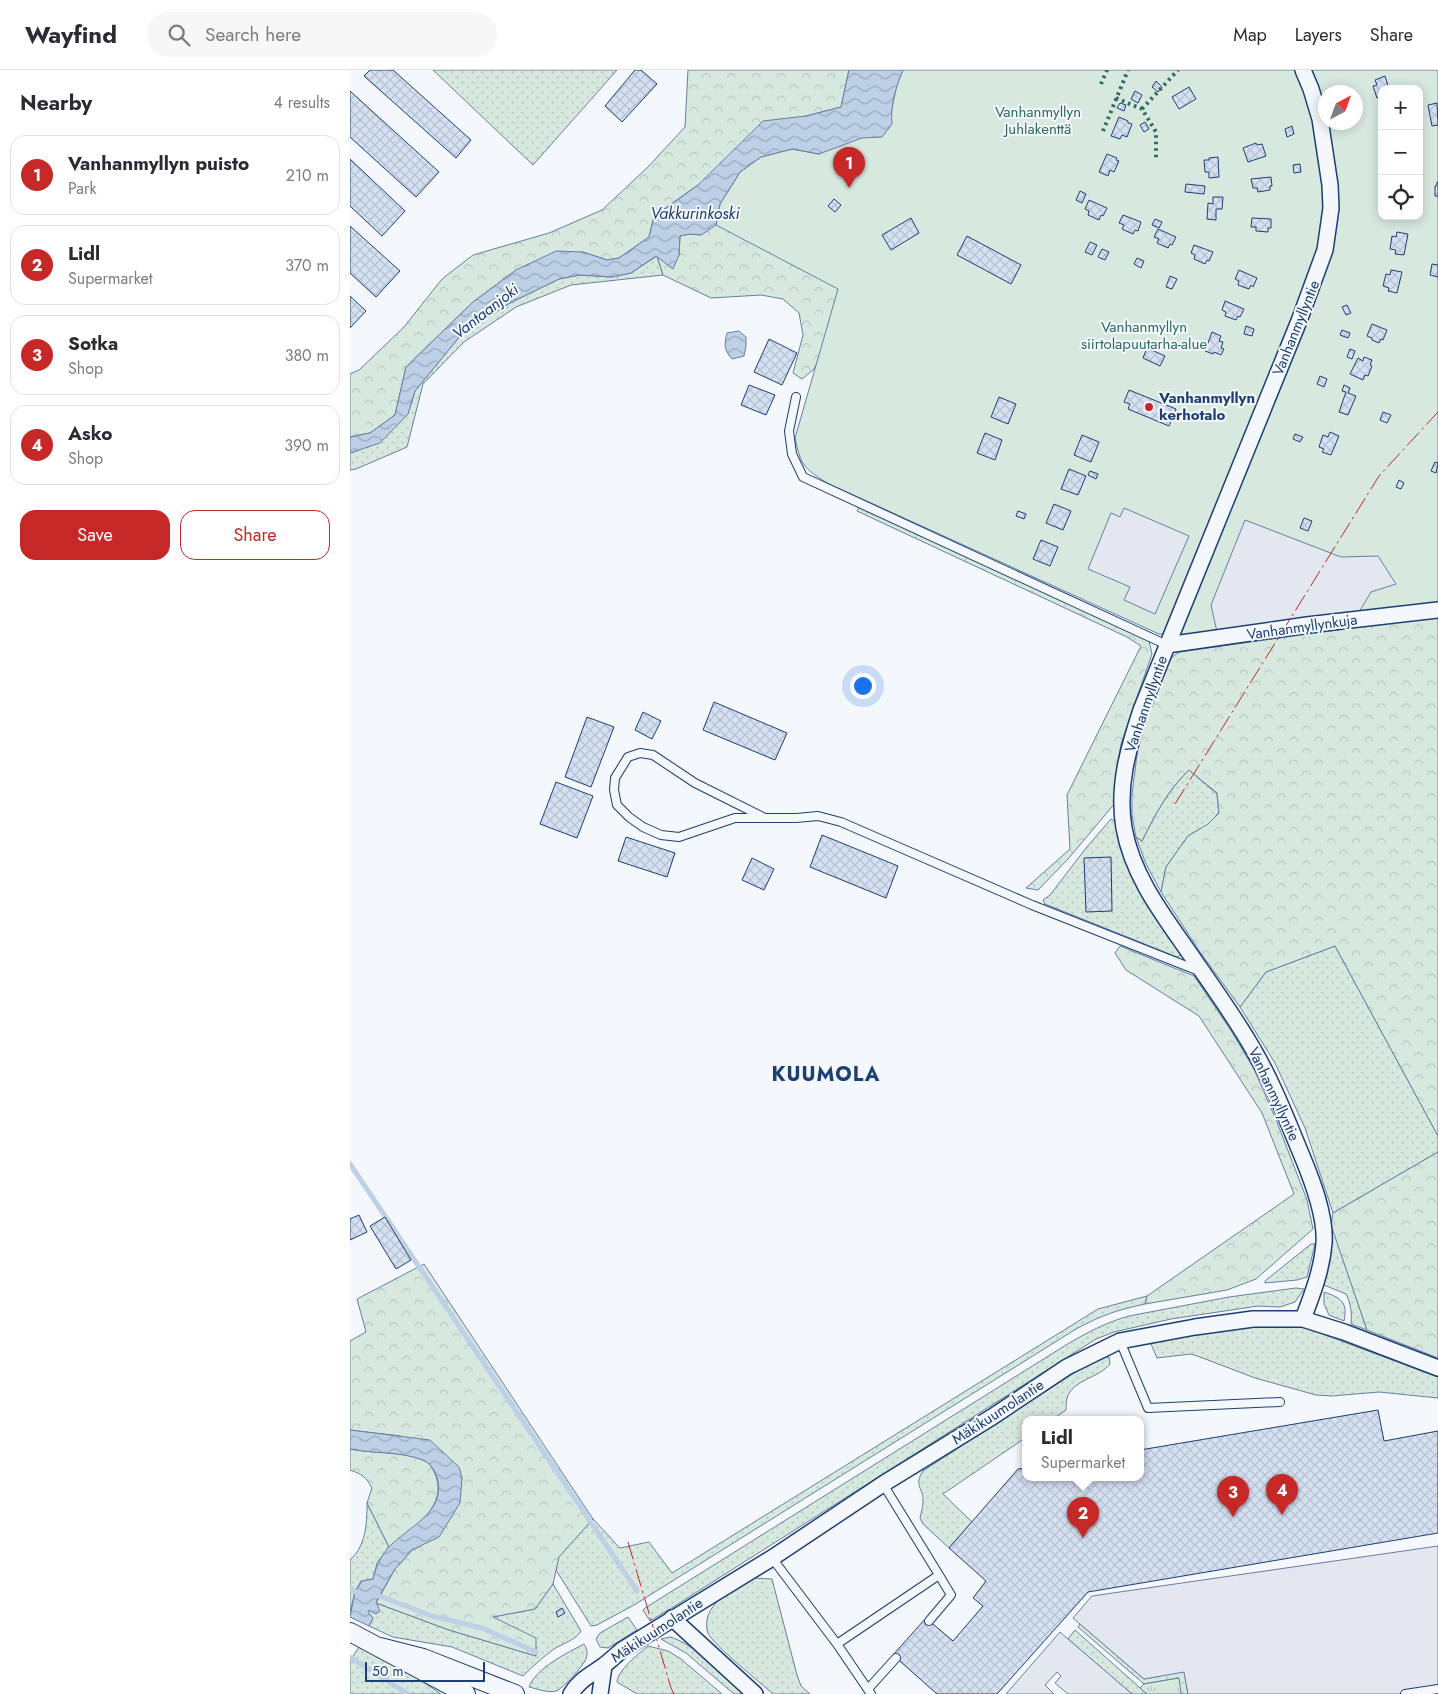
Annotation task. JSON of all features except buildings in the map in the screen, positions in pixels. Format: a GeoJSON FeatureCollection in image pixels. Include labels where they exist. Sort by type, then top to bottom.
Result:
{"type":"FeatureCollection","features":[{"type":"Feature","properties":{"kind":"street","name":"Vanhanmyllyntie"},"geometry":{"type":"LineString","coordinates":[[1303,70],[1311,88],[1320,119],[1329,177],[1332,208],[1325,250],[1296,329],[1141,710],[1123,772],[1121,792],[1122,812],[1129,846],[1141,877],[1155,903],[1254,1050],[1280,1102],[1316,1195],[1323,1223],[1325,1242],[1315,1286],[1303,1319]]}},
{"type":"Feature","properties":{"kind":"street","name":"Vanhanmyllynkuja"},"geometry":{"type":"LineString","coordinates":[[1167,645],[1438,610]]}},
{"type":"Feature","properties":{"kind":"street","name":"Mäkikuumolantie"},"geometry":{"type":"LineString","coordinates":[[570,1694],[575,1686],[588,1674],[604,1666],[622,1650],[772,1558],[883,1484],[992,1417],[1068,1367],[1120,1340],[1253,1319],[1303,1319],[1344,1332],[1438,1368]]}},
{"type":"Feature","properties":{"kind":"street"},"geometry":{"type":"LineString","coordinates":[[672,1618],[755,1694]]}},
{"type":"Feature","properties":{"kind":"street"},"geometry":{"type":"LineString","coordinates":[[350,1632],[466,1694]]}},
{"type":"Feature","properties":{"kind":"street"},"geometry":{"type":"LineString","coordinates":[[380,1647],[423,1658],[515,1694]]}},
{"type":"Feature","properties":{"kind":"street","name":"Mäkikuumolantie"},"geometry":{"type":"LineString","coordinates":[[600,1694],[604,1666]]}},
{"type":"Feature","properties":{"kind":"lane"},"geometry":{"type":"LineString","coordinates":[[796,397],[789,431],[792,454],[803,477],[1167,645]]}},
{"type":"Feature","properties":{"kind":"lane"},"geometry":{"type":"LineString","coordinates":[[766,818],[696,783],[653,755],[640,753],[628,757],[615,778],[614,790],[617,805],[629,818],[661,835],[679,837],[734,818],[766,818],[818,816],[841,822],[1032,905],[1203,972]]}},
{"type":"Feature","properties":{"kind":"lane"},"geometry":{"type":"LineString","coordinates":[[1120,1340],[1148,1408],[1280,1402]]}},
{"type":"Feature","properties":{"kind":"lane"},"geometry":{"type":"LineString","coordinates":[[883,1484],[951,1595],[929,1621]]}},
{"type":"Feature","properties":{"kind":"lane"},"geometry":{"type":"LineString","coordinates":[[772,1558],[837,1644],[870,1692],[896,1658]]}},
{"type":"Feature","properties":{"kind":"lane"},"geometry":{"type":"LineString","coordinates":[[837,1644],[940,1575]]}},
{"type":"Feature","properties":{"kind":"lane"},"geometry":{"type":"LineString","coordinates":[[1405,1694],[1438,1689]]}},
{"type":"Feature","properties":{"kind":"green space"},"geometry":{"type":"Polygon","coordinates":[[[433,70],[617,70],[533,165],[433,70]]]}},
{"type":"Feature","properties":{"kind":"green space"},"geometry":{"type":"Polygon","coordinates":[[[688,70],[849,70],[841,107],[806,116],[698,185],[654,216],[649,237],[619,258],[607,260],[583,252],[516,270],[473,302],[406,367],[395,415],[370,433],[350,437],[350,374],[359,370],[404,327],[442,279],[473,255],[549,233],[602,210],[648,167],[685,127],[688,70]]]}},
{"type":"Feature","properties":{"kind":"green space","name":"Vanhanmyllyn siirtolapuutarha-alue"},"geometry":{"type":"Polygon","coordinates":[[[903,70],[1438,70],[1438,605],[1188,637],[1159,634],[827,483],[808,470],[799,455],[795,438],[838,289],[716,225],[720,204],[740,172],[761,157],[792,149],[819,154],[891,113],[897,84],[903,70]]]}},
{"type":"Feature","properties":{"kind":"green space"},"geometry":{"type":"Polygon","coordinates":[[[720,204],[882,235],[814,369],[802,379],[793,373],[803,335],[799,313],[783,299],[761,295],[711,298],[663,275],[657,256],[672,268],[679,255],[680,236],[690,234],[701,235],[720,204]]]}},
{"type":"Feature","properties":{"kind":"green space"},"geometry":{"type":"Polygon","coordinates":[[[657,256],[663,275],[571,285],[516,307],[464,342],[423,384],[407,447],[350,470],[350,453],[357,451],[408,414],[415,391],[461,335],[510,303],[559,279],[579,275],[612,277],[631,273],[657,256]]]}},
{"type":"Feature","properties":{"kind":"green space"},"geometry":{"type":"Polygon","coordinates":[[[859,507],[1132,631],[1149,641],[1152,654],[1121,744],[1116,773],[1116,802],[1068,859],[1038,890],[1026,888],[1070,849],[1067,795],[1141,646],[1127,637],[857,511],[859,507]]]}},
{"type":"Feature","properties":{"kind":"green space"},"geometry":{"type":"Polygon","coordinates":[[[1438,616],[1438,1136],[1335,946],[1266,972],[1240,1007],[1200,952],[1161,892],[1166,867],[1188,836],[1208,824],[1219,813],[1217,793],[1189,770],[1168,795],[1142,841],[1136,837],[1132,816],[1132,794],[1139,739],[1166,668],[1171,658],[1179,652],[1438,616]]]}},
{"type":"Feature","properties":{"kind":"green space"},"geometry":{"type":"Polygon","coordinates":[[[1189,770],[1217,794],[1219,812],[1209,824],[1188,836],[1166,867],[1161,892],[1146,864],[1136,837],[1142,841],[1168,794],[1189,770]]]}},
{"type":"Feature","properties":{"kind":"green space"},"geometry":{"type":"Polygon","coordinates":[[[1111,819],[1117,822],[1138,888],[1180,953],[1180,956],[1177,957],[1045,904],[1043,900],[1050,895],[1111,819]]]}},
{"type":"Feature","properties":{"kind":"green space"},"geometry":{"type":"Polygon","coordinates":[[[1120,946],[1194,976],[1230,1029],[1254,1069],[1307,1200],[1313,1229],[1256,1279],[1227,1290],[1145,1304],[1147,1296],[1294,1194],[1262,1113],[1199,1016],[1126,970],[1115,953],[1120,946]]]}},
{"type":"Feature","properties":{"kind":"green space"},"geometry":{"type":"Polygon","coordinates":[[[1335,946],[1438,1136],[1438,1152],[1333,1213],[1305,1128],[1275,1063],[1240,1007],[1266,972],[1335,946]]]}},
{"type":"Feature","properties":{"kind":"green space"},"geometry":{"type":"Polygon","coordinates":[[[1438,1152],[1438,1358],[1367,1330],[1331,1225],[1333,1213],[1438,1152]]]}},
{"type":"Feature","properties":{"kind":"green space"},"geometry":{"type":"Polygon","coordinates":[[[1331,1225],[1367,1330],[1351,1324],[1351,1309],[1346,1294],[1324,1285],[1330,1260],[1331,1225]]]}},
{"type":"Feature","properties":{"kind":"green space"},"geometry":{"type":"Polygon","coordinates":[[[1311,1244],[1315,1244],[1307,1277],[1297,1280],[1265,1283],[1265,1281],[1311,1244]]]}},
{"type":"Feature","properties":{"kind":"green space"},"geometry":{"type":"Polygon","coordinates":[[[424,1264],[593,1519],[559,1557],[553,1584],[535,1609],[493,1617],[536,1638],[536,1656],[449,1630],[376,1603],[395,1569],[412,1550],[439,1536],[462,1478],[400,1436],[350,1430],[350,1341],[366,1332],[357,1299],[424,1264]]]}},
{"type":"Feature","properties":{"kind":"green space"},"geometry":{"type":"Polygon","coordinates":[[[1296,1288],[1304,1289],[1295,1302],[1280,1307],[1258,1306],[1171,1319],[1114,1332],[1096,1339],[650,1621],[643,1610],[1066,1345],[1097,1328],[1129,1316],[1229,1297],[1296,1288]]]}},
{"type":"Feature","properties":{"kind":"green space"},"geometry":{"type":"Polygon","coordinates":[[[1324,1292],[1335,1296],[1342,1302],[1345,1309],[1344,1321],[1329,1315],[1324,1304],[1324,1292]]]}},
{"type":"Feature","properties":{"kind":"green space"},"geometry":{"type":"Polygon","coordinates":[[[1147,1296],[1145,1304],[1126,1308],[1076,1329],[634,1605],[597,1625],[591,1626],[556,1570],[558,1557],[593,1519],[620,1548],[649,1542],[672,1573],[1098,1309],[1147,1296]]]}},
{"type":"Feature","properties":{"kind":"green space"},"geometry":{"type":"Polygon","coordinates":[[[1255,1325],[1291,1325],[1309,1329],[1438,1377],[1438,1398],[1379,1392],[1332,1396],[1316,1395],[1255,1378],[1191,1354],[1157,1358],[1151,1344],[1154,1340],[1255,1325]]]}},
{"type":"Feature","properties":{"kind":"green space"},"geometry":{"type":"Polygon","coordinates":[[[1102,1357],[1109,1357],[1110,1364],[1099,1373],[1074,1387],[1067,1398],[1066,1410],[1057,1416],[1022,1416],[1022,1440],[943,1494],[972,1522],[949,1548],[923,1524],[920,1518],[923,1497],[919,1480],[923,1471],[1091,1362],[1102,1357]]]}},
{"type":"Feature","properties":{"kind":"green space"},"geometry":{"type":"Polygon","coordinates":[[[350,1449],[400,1454],[419,1458],[433,1469],[438,1491],[436,1501],[431,1510],[415,1527],[389,1547],[367,1503],[372,1488],[363,1476],[350,1470],[350,1449]]]}},
{"type":"Feature","properties":{"kind":"green space"},"geometry":{"type":"Polygon","coordinates":[[[367,1503],[389,1547],[377,1563],[373,1579],[361,1581],[355,1592],[350,1612],[350,1560],[362,1541],[366,1526],[367,1503]]]}},
{"type":"Feature","properties":{"kind":"green space"},"geometry":{"type":"Polygon","coordinates":[[[752,1578],[772,1579],[797,1675],[801,1686],[810,1694],[773,1694],[728,1655],[708,1633],[708,1617],[716,1603],[730,1591],[752,1578]]]}},
{"type":"Feature","properties":{"kind":"green space"},"geometry":{"type":"Polygon","coordinates":[[[553,1584],[581,1631],[572,1639],[550,1652],[523,1676],[452,1647],[393,1637],[369,1626],[373,1618],[368,1613],[376,1603],[449,1630],[536,1656],[492,1617],[535,1609],[553,1584]]]}},
{"type":"Feature","properties":{"kind":"green space"},"geometry":{"type":"Polygon","coordinates":[[[628,1617],[637,1630],[608,1648],[600,1647],[596,1639],[600,1633],[628,1617]]]}},
{"type":"Feature","properties":{"kind":"green space"},"geometry":{"type":"Polygon","coordinates":[[[1080,1624],[1144,1679],[1184,1671],[1188,1694],[1181,1694],[1178,1678],[1144,1684],[1078,1627],[1080,1624]]]}},
{"type":"Feature","properties":{"kind":"green space"},"geometry":{"type":"Polygon","coordinates":[[[1075,1630],[1147,1694],[1132,1694],[1068,1639],[1075,1630]]]}},
{"type":"Feature","properties":{"kind":"green space"},"geometry":{"type":"Polygon","coordinates":[[[670,1637],[700,1654],[745,1694],[734,1694],[686,1653],[661,1639],[670,1637]]]}},
{"type":"Feature","properties":{"kind":"green space"},"geometry":{"type":"Polygon","coordinates":[[[584,1644],[587,1651],[586,1659],[564,1686],[556,1691],[549,1692],[529,1687],[545,1667],[584,1644]]]}},
{"type":"Feature","properties":{"kind":"green space"},"geometry":{"type":"Polygon","coordinates":[[[648,1646],[668,1651],[681,1659],[722,1694],[637,1694],[617,1682],[625,1667],[648,1646]]]}},
{"type":"Feature","properties":{"kind":"green space"},"geometry":{"type":"Polygon","coordinates":[[[359,1647],[404,1669],[441,1694],[350,1694],[350,1661],[359,1647]]]}},
{"type":"Feature","properties":{"kind":"green space"},"geometry":{"type":"Polygon","coordinates":[[[1179,1678],[1181,1694],[1147,1694],[1140,1688],[1144,1684],[1179,1678]]]}},
{"type":"Feature","properties":{"kind":"shaded area"},"geometry":{"type":"Polygon","coordinates":[[[1124,508],[1189,536],[1155,614],[1124,600],[1130,587],[1088,569],[1111,513],[1120,517],[1124,508]]]}},
{"type":"Feature","properties":{"kind":"shaded area"},"geometry":{"type":"Polygon","coordinates":[[[1245,520],[1341,557],[1378,556],[1396,584],[1371,592],[1359,612],[1217,632],[1211,605],[1245,520]]]}},
{"type":"Feature","properties":{"kind":"shaded area"},"geometry":{"type":"Polygon","coordinates":[[[1438,1546],[1438,1690],[1417,1694],[1188,1694],[1184,1672],[1144,1679],[1073,1618],[1092,1596],[1438,1546]]]}},
{"type":"Feature","properties":{"kind":"shaded area"},"geometry":{"type":"Polygon","coordinates":[[[1060,1632],[1132,1694],[1068,1694],[1055,1683],[1061,1676],[1057,1672],[1045,1685],[1054,1694],[1006,1694],[1060,1632]]]}},
{"type":"Feature","properties":{"kind":"water"},"geometry":{"type":"Polygon","coordinates":[[[849,70],[903,70],[894,96],[892,124],[882,137],[862,138],[819,154],[792,149],[761,157],[740,172],[720,204],[716,225],[701,235],[690,234],[680,236],[679,255],[673,269],[656,256],[631,273],[612,277],[579,275],[559,279],[510,303],[461,335],[415,391],[408,414],[380,443],[350,453],[350,437],[370,433],[395,415],[406,367],[473,302],[516,270],[556,251],[583,252],[607,260],[619,258],[649,237],[654,217],[698,185],[763,121],[806,116],[841,107],[849,70]]]}},
{"type":"Feature","properties":{"kind":"water"},"geometry":{"type":"Polygon","coordinates":[[[739,331],[746,337],[744,356],[732,359],[725,347],[727,333],[739,331]]]}},
{"type":"Feature","properties":{"kind":"water"},"geometry":{"type":"Polygon","coordinates":[[[350,1430],[430,1440],[459,1467],[462,1478],[460,1503],[439,1537],[412,1550],[395,1569],[376,1602],[380,1611],[376,1614],[369,1610],[368,1612],[373,1618],[369,1626],[350,1617],[355,1592],[362,1581],[373,1579],[375,1570],[388,1548],[424,1518],[436,1500],[439,1489],[436,1474],[425,1461],[405,1455],[350,1449],[350,1430]]]}},
{"type":"Feature","properties":{"kind":"waterway"},"geometry":{"type":"LineString","coordinates":[[350,1164],[637,1591]]}},
{"type":"Feature","properties":{"kind":"waterway"},"geometry":{"type":"LineString","coordinates":[[350,1588],[360,1595]]}},
{"type":"Feature","properties":{"kind":"waterway"},"geometry":{"type":"LineString","coordinates":[[374,1594],[432,1616],[482,1628],[536,1652]]}},
{"type":"Feature","properties":{"kind":"waterway"},"geometry":{"type":"LineString","coordinates":[[350,1657],[408,1694]]}},
{"type":"Feature","properties":{"kind":"hedge"},"geometry":{"type":"LineString","coordinates":[[1101,84],[1107,70]]}},
{"type":"Feature","properties":{"kind":"hedge"},"geometry":{"type":"LineString","coordinates":[[1103,131],[1128,70]]}},
{"type":"Feature","properties":{"kind":"hedge"},"geometry":{"type":"LineString","coordinates":[[1142,109],[1178,70]]}},
{"type":"Feature","properties":{"kind":"hedge"},"geometry":{"type":"LineString","coordinates":[[1116,98],[1142,109],[1156,132],[1156,158]]}},
{"type":"Feature","properties":{"kind":"power"},"geometry":{"type":"LineString","coordinates":[[1175,804],[1379,476],[1438,412]]}},
{"type":"Feature","properties":{"kind":"power"},"geometry":{"type":"LineString","coordinates":[[628,1542],[674,1694]]}},
{"type":"Feature","properties":{"kind":"place","name":"Vanhanmyllyn puisto"},"geometry":{"type":"Point","coordinates":[849,188]}},
{"type":"Feature","properties":{"kind":"place","name":"Vanhanmyllyn kerhotalo"},"geometry":{"type":"Point","coordinates":[1149,407]}},
{"type":"Feature","properties":{"kind":"place","name":"Asko"},"geometry":{"type":"Point","coordinates":[1282,1515]}},
{"type":"Feature","properties":{"kind":"place","name":"Sotka"},"geometry":{"type":"Point","coordinates":[1233,1517]}},
{"type":"Feature","properties":{"kind":"place","name":"Lidl"},"geometry":{"type":"Point","coordinates":[1083,1538]}},
{"type":"Feature","properties":{"kind":"district","name":"KUUMOLA"},"geometry":{"type":"Point","coordinates":[826,1074]}},
{"type":"Feature","properties":{"kind":"park label","name":"Vanhanmyllyn Juhlakenttä"},"geometry":{"type":"Point","coordinates":[1038,120]}},
{"type":"Feature","properties":{"kind":"water label","name":"Vakkurinkoski"},"geometry":{"type":"Point","coordinates":[695,213]}},
{"type":"Feature","properties":{"kind":"water label","name":"Vantaanjoki"},"geometry":{"type":"Point","coordinates":[485,311]}}]}
